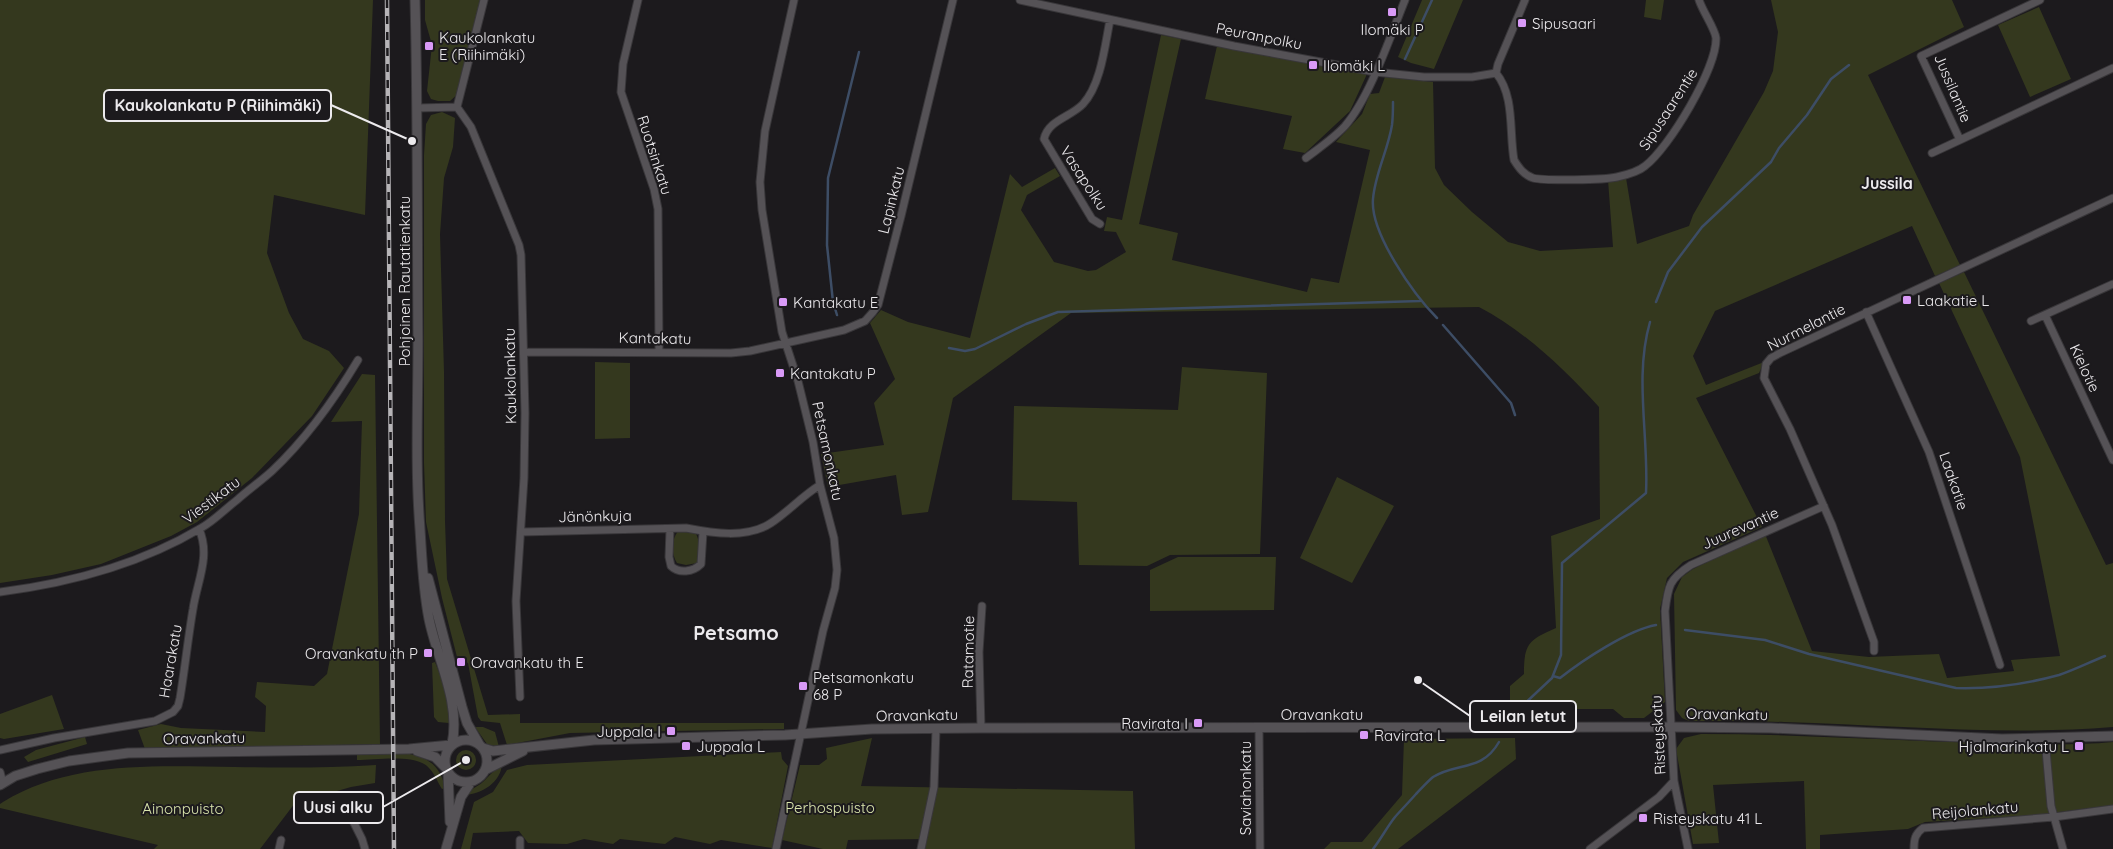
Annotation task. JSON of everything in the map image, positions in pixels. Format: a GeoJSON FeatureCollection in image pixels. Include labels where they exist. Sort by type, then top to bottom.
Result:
{"type":"FeatureCollection","features":[{"type":"Feature","properties":{"kind":"street","name":"Pohjoinen Rautatienkatu"},"geometry":{"type":"LineString","coordinates":[[415,0],[418,108],[418,488],[425,597],[446,678],[454,721],[452,745]]}},
{"type":"Feature","properties":{"kind":"street"},"geometry":{"type":"LineString","coordinates":[[418,108],[457,107],[484,0]]}},
{"type":"Feature","properties":{"kind":"street","name":"Ruotsinkatu"},"geometry":{"type":"LineString","coordinates":[[638,0],[624,64],[621,92],[654,189],[658,209],[659,351]]}},
{"type":"Feature","properties":{"kind":"street","name":"Petsamonkatu"},"geometry":{"type":"LineString","coordinates":[[776,849],[835,588],[835,546],[820,485],[805,410],[785,343],[771,272],[760,182],[765,131],[794,0]]}},
{"type":"Feature","properties":{"kind":"street","name":"Lapinkatu"},"geometry":{"type":"LineString","coordinates":[[785,343],[844,330],[865,321],[878,305],[953,0]]}},
{"type":"Feature","properties":{"kind":"street","name":"Peuranpolku"},"geometry":{"type":"LineString","coordinates":[[1020,0],[1234,46],[1375,72],[1424,77],[1472,77],[1496,73]]}},
{"type":"Feature","properties":{"kind":"street"},"geometry":{"type":"LineString","coordinates":[[1060,9],[1062,0]]}},
{"type":"Feature","properties":{"kind":"street"},"geometry":{"type":"LineString","coordinates":[[1306,158],[1344,126],[1363,97],[1405,0]]}},
{"type":"Feature","properties":{"kind":"street"},"geometry":{"type":"LineString","coordinates":[[1496,73],[1525,0]]}},
{"type":"Feature","properties":{"kind":"street","name":"Sipusaarentie"},"geometry":{"type":"LineString","coordinates":[[1496,73],[1502,79],[1507,91],[1514,160],[1518,168],[1526,174],[1541,179],[1561,179],[1615,178],[1630,173],[1644,167],[1655,158],[1708,72],[1715,52],[1714,30],[1703,13],[1699,0]]}},
{"type":"Feature","properties":{"kind":"street","name":"Jussilantie"},"geometry":{"type":"LineString","coordinates":[[1960,140],[1921,56],[2040,0]]}},
{"type":"Feature","properties":{"kind":"street","name":"Vasapolku"},"geometry":{"type":"LineString","coordinates":[[1100,224],[1092,219],[1044,139],[1048,128],[1077,110],[1092,92],[1110,20]]}},
{"type":"Feature","properties":{"kind":"street","name":"Jussilantie"},"geometry":{"type":"LineString","coordinates":[[1932,153],[2113,68]]}},
{"type":"Feature","properties":{"kind":"street","name":"Kaukolankatu"},"geometry":{"type":"LineString","coordinates":[[457,107],[471,128],[520,245],[523,279],[524,352],[524,468],[516,601],[520,697]]}},
{"type":"Feature","properties":{"kind":"street","name":"Nurmelantie"},"geometry":{"type":"LineString","coordinates":[[1874,652],[1874,642],[1824,506],[1790,429],[1764,378],[1764,371],[1771,358],[1780,353],[2113,198]]}},
{"type":"Feature","properties":{"kind":"street"},"geometry":{"type":"LineString","coordinates":[[2031,321],[2113,284]]}},
{"type":"Feature","properties":{"kind":"street","name":"Laakatie"},"geometry":{"type":"LineString","coordinates":[[1866,312],[1929,452],[2000,665]]}},
{"type":"Feature","properties":{"kind":"street","name":"Kielotie"},"geometry":{"type":"LineString","coordinates":[[2045,315],[2113,460]]}},
{"type":"Feature","properties":{"kind":"street","name":"Kantakatu"},"geometry":{"type":"LineString","coordinates":[[524,352],[659,351],[731,353],[785,343]]}},
{"type":"Feature","properties":{"kind":"street","name":"Viestikatu"},"geometry":{"type":"LineString","coordinates":[[0,592],[43,586],[93,574],[150,553],[199,529],[272,471],[301,440],[329,405],[358,360]]}},
{"type":"Feature","properties":{"kind":"street","name":"Jänönkuja"},"geometry":{"type":"LineString","coordinates":[[521,532],[686,528],[703,532],[733,533],[758,529],[770,524],[807,492],[820,485]]}},
{"type":"Feature","properties":{"kind":"street","name":"Juurevantie"},"geometry":{"type":"LineString","coordinates":[[1671,580],[1677,573],[1691,565],[1824,506]]}},
{"type":"Feature","properties":{"kind":"street"},"geometry":{"type":"LineString","coordinates":[[670,528],[668,557],[671,566],[681,571],[690,570],[701,564],[703,532]]}},
{"type":"Feature","properties":{"kind":"street","name":"Haarakatu"},"geometry":{"type":"LineString","coordinates":[[0,750],[54,738],[155,721],[172,712],[178,706],[193,607],[202,574],[204,548],[199,529]]}},
{"type":"Feature","properties":{"kind":"street","name":"Pohjoinen Rautatienkatu"},"geometry":{"type":"LineString","coordinates":[[423,561],[462,707],[468,723],[481,746]]}},
{"type":"Feature","properties":{"kind":"street","name":"Risteyskatu"},"geometry":{"type":"LineString","coordinates":[[1590,849],[1660,797],[1674,781],[1665,611],[1667,592],[1671,580]]}},
{"type":"Feature","properties":{"kind":"street","name":"Ratamotie"},"geometry":{"type":"LineString","coordinates":[[981,728],[979,652],[982,606]]}},
{"type":"Feature","properties":{"kind":"street","name":"Oravankatu"},"geometry":{"type":"LineString","coordinates":[[481,746],[493,751],[594,740],[981,728],[1671,727],[1771,728],[2002,739],[2113,736]]}},
{"type":"Feature","properties":{"kind":"street","name":"Saviahonkatu"},"geometry":{"type":"LineString","coordinates":[[1259,728],[1260,849]]}},
{"type":"Feature","properties":{"kind":"street"},"geometry":{"type":"LineString","coordinates":[[921,849],[934,787],[936,729]]}},
{"type":"Feature","properties":{"kind":"street"},"geometry":{"type":"LineString","coordinates":[[2045,739],[2051,806],[2063,849]]}},
{"type":"Feature","properties":{"kind":"street"},"geometry":{"type":"LineString","coordinates":[[447,770],[456,780],[471,782],[480,778],[486,770],[488,758],[481,746],[466,740],[452,745],[446,756],[450,830]]}},
{"type":"Feature","properties":{"kind":"street","name":"Oravankatu"},"geometry":{"type":"LineString","coordinates":[[2,784],[15,776],[61,763],[128,753],[409,750],[452,745]]}},
{"type":"Feature","properties":{"kind":"street","name":"Oravankatu"},"geometry":{"type":"LineString","coordinates":[[486,770],[504,759],[531,748]]}},
{"type":"Feature","properties":{"kind":"street","name":"Oravankatu"},"geometry":{"type":"LineString","coordinates":[[409,750],[435,757],[447,770]]}},
{"type":"Feature","properties":{"kind":"street"},"geometry":{"type":"LineString","coordinates":[[0,772],[2,784]]}},
{"type":"Feature","properties":{"kind":"street"},"geometry":{"type":"LineString","coordinates":[[1674,781],[1688,849]]}},
{"type":"Feature","properties":{"kind":"street"},"geometry":{"type":"LineString","coordinates":[[446,849],[461,797],[471,782]]}},
{"type":"Feature","properties":{"kind":"street","name":"Reijolankatu"},"geometry":{"type":"LineString","coordinates":[[1914,849],[1914,839],[1917,832],[1923,828],[2054,817],[2113,809]]}},
{"type":"Feature","properties":{"kind":"street"},"geometry":{"type":"LineString","coordinates":[[353,821],[365,849]]}},
{"type":"Feature","properties":{"kind":"street"},"geometry":{"type":"LineString","coordinates":[[279,849],[281,840]]}},
{"type":"Feature","properties":{"kind":"street"},"geometry":{"type":"LineString","coordinates":[[520,840],[520,849]]}},
{"type":"Feature","properties":{"kind":"green space"},"geometry":{"type":"Polygon","coordinates":[[[0,0],[373,0],[365,215],[274,195],[267,253],[289,313],[303,339],[329,351],[344,368],[312,416],[252,478],[197,522],[171,536],[101,564],[52,575],[0,583],[0,0]]]}},
{"type":"Feature","properties":{"kind":"green space"},"geometry":{"type":"Polygon","coordinates":[[[425,0],[481,0],[460,92],[450,101],[431,99],[427,91],[432,45],[425,20],[425,0]]]}},
{"type":"Feature","properties":{"kind":"green space"},"geometry":{"type":"Polygon","coordinates":[[[1422,0],[1463,0],[1434,69],[1411,63],[1398,57],[1422,0]]]}},
{"type":"Feature","properties":{"kind":"green space"},"geometry":{"type":"Polygon","coordinates":[[[1646,0],[1664,0],[1661,20],[1644,17],[1646,0]]]}},
{"type":"Feature","properties":{"kind":"green space"},"geometry":{"type":"Polygon","coordinates":[[[1771,0],[1952,0],[1964,27],[1868,75],[1960,265],[1935,276],[1912,226],[1715,311],[1693,356],[1706,385],[1764,362],[1759,373],[1696,398],[1762,527],[1683,562],[1667,578],[1660,609],[1665,702],[1644,718],[1624,718],[1613,709],[1510,709],[1510,686],[1524,674],[1527,649],[1539,636],[1556,628],[1551,536],[1600,519],[1599,407],[1572,379],[1528,339],[1479,307],[1071,313],[953,398],[928,512],[902,515],[896,475],[828,487],[821,454],[884,445],[874,403],[895,379],[870,323],[881,310],[908,322],[970,338],[1010,174],[1022,187],[1055,168],[1060,176],[1027,195],[1021,210],[1054,262],[1088,271],[1096,270],[1126,252],[1116,232],[1104,231],[1107,217],[1122,220],[1161,35],[1181,39],[1139,224],[1178,233],[1172,260],[1307,292],[1311,278],[1339,283],[1370,150],[1336,142],[1362,114],[1370,94],[1379,93],[1385,77],[1433,82],[1435,168],[1444,185],[1472,212],[1508,242],[1540,251],[1613,247],[1608,180],[1616,181],[1626,178],[1637,244],[1689,226],[1693,215],[1764,92],[1773,71],[1778,32],[1771,0]]]}},
{"type":"Feature","properties":{"kind":"green space"},"geometry":{"type":"Polygon","coordinates":[[[2039,7],[2071,79],[2030,97],[1998,25],[2039,7]]]}},
{"type":"Feature","properties":{"kind":"green space"},"geometry":{"type":"Polygon","coordinates":[[[1217,46],[1367,74],[1350,111],[1305,153],[1283,149],[1292,116],[1205,99],[1217,46]]]}},
{"type":"Feature","properties":{"kind":"green space"},"geometry":{"type":"Polygon","coordinates":[[[442,112],[455,118],[453,147],[444,178],[440,234],[447,579],[488,715],[520,714],[520,723],[784,723],[784,729],[570,733],[507,745],[500,723],[481,721],[478,717],[468,663],[457,657],[426,522],[424,463],[424,155],[426,124],[431,115],[442,112]]]}},
{"type":"Feature","properties":{"kind":"green space"},"geometry":{"type":"Polygon","coordinates":[[[1964,272],[2106,565],[2113,563],[2113,727],[1990,730],[1784,722],[1689,721],[1682,718],[1676,710],[1674,594],[1682,577],[1693,569],[1765,534],[1812,651],[1869,657],[1939,654],[1947,678],[2014,671],[2011,660],[2060,656],[2020,457],[1939,283],[1964,272]]]}},
{"type":"Feature","properties":{"kind":"green space"},"geometry":{"type":"Polygon","coordinates":[[[595,362],[630,363],[630,438],[595,439],[595,362]]]}},
{"type":"Feature","properties":{"kind":"green space"},"geometry":{"type":"Polygon","coordinates":[[[1182,367],[1267,373],[1260,554],[1170,555],[1147,566],[1079,565],[1077,502],[1012,500],[1014,406],[1178,410],[1182,367]]]}},
{"type":"Feature","properties":{"kind":"green space"},"geometry":{"type":"Polygon","coordinates":[[[362,374],[375,375],[380,744],[145,749],[138,730],[161,724],[181,728],[265,732],[266,706],[255,697],[257,682],[314,686],[327,674],[359,514],[362,421],[331,422],[362,374]]]}},
{"type":"Feature","properties":{"kind":"green space"},"geometry":{"type":"Polygon","coordinates":[[[1337,477],[1394,506],[1352,583],[1300,558],[1337,477]]]}},
{"type":"Feature","properties":{"kind":"green space"},"geometry":{"type":"Polygon","coordinates":[[[678,531],[695,532],[699,547],[697,563],[686,565],[677,563],[673,547],[678,531]]]}},
{"type":"Feature","properties":{"kind":"green space"},"geometry":{"type":"Polygon","coordinates":[[[1178,557],[1276,557],[1274,610],[1150,611],[1150,570],[1178,557]]]}},
{"type":"Feature","properties":{"kind":"green space"},"geometry":{"type":"Polygon","coordinates":[[[435,662],[448,700],[449,723],[438,722],[434,717],[432,663],[435,662]]]}},
{"type":"Feature","properties":{"kind":"green space"},"geometry":{"type":"Polygon","coordinates":[[[52,695],[64,729],[4,739],[0,738],[0,714],[52,695]]]}},
{"type":"Feature","properties":{"kind":"green space"},"geometry":{"type":"Polygon","coordinates":[[[475,727],[483,727],[495,732],[499,747],[487,744],[475,727]]]}},
{"type":"Feature","properties":{"kind":"green space"},"geometry":{"type":"Polygon","coordinates":[[[1701,734],[2034,744],[2113,742],[2113,805],[2036,815],[1925,822],[1908,829],[1820,835],[1820,849],[1806,849],[1804,781],[1713,785],[1719,843],[1693,844],[1676,749],[1684,738],[1701,734]]]}},
{"type":"Feature","properties":{"kind":"green space"},"geometry":{"type":"Polygon","coordinates":[[[85,737],[87,744],[28,762],[24,757],[36,750],[85,737]]]}},
{"type":"Feature","properties":{"kind":"green space","name":"Perhospuisto"},"geometry":{"type":"Polygon","coordinates":[[[872,738],[861,786],[1133,791],[1135,849],[924,849],[926,839],[848,840],[846,849],[823,849],[782,840],[800,765],[819,765],[827,759],[826,748],[872,738]]]}},
{"type":"Feature","properties":{"kind":"green space"},"geometry":{"type":"Polygon","coordinates":[[[1515,738],[1516,759],[1398,849],[1324,849],[1331,842],[1362,842],[1402,795],[1404,739],[1515,738]]]}},
{"type":"Feature","properties":{"kind":"green space"},"geometry":{"type":"Polygon","coordinates":[[[466,750],[473,753],[476,760],[473,767],[466,770],[459,767],[456,760],[459,753],[466,750]]]}},
{"type":"Feature","properties":{"kind":"green space"},"geometry":{"type":"Polygon","coordinates":[[[781,752],[782,759],[788,766],[772,848],[721,840],[710,844],[675,837],[665,844],[620,839],[613,844],[584,839],[567,844],[528,843],[519,831],[473,833],[470,849],[461,849],[474,802],[493,792],[507,770],[527,765],[781,752]]]}},
{"type":"Feature","properties":{"kind":"green space"},"geometry":{"type":"Polygon","coordinates":[[[404,753],[426,760],[436,767],[445,788],[442,789],[432,771],[420,762],[403,759],[357,760],[357,755],[404,753]]]}},
{"type":"Feature","properties":{"kind":"green space"},"geometry":{"type":"Polygon","coordinates":[[[502,764],[498,776],[490,786],[478,792],[465,795],[482,783],[502,764]]]}},
{"type":"Feature","properties":{"kind":"green space","name":"Ainonpuisto"},"geometry":{"type":"Polygon","coordinates":[[[376,765],[375,783],[351,787],[295,803],[260,849],[154,849],[158,845],[0,808],[0,804],[29,788],[86,772],[116,768],[176,766],[306,768],[376,765]]]}},
{"type":"Feature","properties":{"kind":"waterway"},"geometry":{"type":"LineString","coordinates":[[1405,59],[1432,0]]}},
{"type":"Feature","properties":{"kind":"waterway"},"geometry":{"type":"LineString","coordinates":[[837,315],[833,302],[827,245],[828,178],[859,52]]}},
{"type":"Feature","properties":{"kind":"waterway"},"geometry":{"type":"LineString","coordinates":[[1656,302],[1668,272],[1702,227],[1771,162],[1779,148],[1807,115],[1831,79],[1849,65]]}},
{"type":"Feature","properties":{"kind":"waterway"},"geometry":{"type":"LineString","coordinates":[[1393,102],[1390,134],[1374,190],[1374,213],[1386,246],[1395,263],[1437,318]]}},
{"type":"Feature","properties":{"kind":"waterway"},"geometry":{"type":"LineString","coordinates":[[949,348],[965,351],[975,349],[1026,324],[1058,312],[1420,301]]}},
{"type":"Feature","properties":{"kind":"waterway"},"geometry":{"type":"LineString","coordinates":[[1521,707],[1552,678],[1561,655],[1562,563],[1646,493],[1642,386],[1645,343],[1650,322]]}},
{"type":"Feature","properties":{"kind":"waterway"},"geometry":{"type":"LineString","coordinates":[[1443,325],[1511,403],[1515,415]]}},
{"type":"Feature","properties":{"kind":"waterway"},"geometry":{"type":"LineString","coordinates":[[1553,676],[1560,678],[1619,639],[1656,625]]}},
{"type":"Feature","properties":{"kind":"waterway"},"geometry":{"type":"LineString","coordinates":[[1685,630],[1765,640],[1809,654],[1956,688],[1995,687],[2034,681],[2059,675],[2105,656]]}},
{"type":"Feature","properties":{"kind":"waterway"},"geometry":{"type":"LineString","coordinates":[[1373,849],[1395,817],[1433,777],[1442,772],[1469,765],[1485,758],[1499,742]]}},
{"type":"Feature","properties":{"kind":"railway"},"geometry":{"type":"LineString","coordinates":[[387,0],[394,849]]}},
{"type":"Feature","properties":{"kind":"place","name":"Ilomäki P"},"geometry":{"type":"Point","coordinates":[1392,12]}},
{"type":"Feature","properties":{"kind":"place","name":"Sipusaari"},"geometry":{"type":"Point","coordinates":[1522,23]}},
{"type":"Feature","properties":{"kind":"place","name":"Kaukolankatu E (Riihimäki)"},"geometry":{"type":"Point","coordinates":[429,46]}},
{"type":"Feature","properties":{"kind":"place","name":"Ilomäki L"},"geometry":{"type":"Point","coordinates":[1313,65]}},
{"type":"Feature","properties":{"kind":"place","name":"Kaukolankatu P (Riihimäki)"},"geometry":{"type":"Point","coordinates":[412,141]}},
{"type":"Feature","properties":{"kind":"place","name":"Laakatie L"},"geometry":{"type":"Point","coordinates":[1907,300]}},
{"type":"Feature","properties":{"kind":"place","name":"Kantakatu E"},"geometry":{"type":"Point","coordinates":[783,302]}},
{"type":"Feature","properties":{"kind":"place","name":"Kantakatu P"},"geometry":{"type":"Point","coordinates":[780,373]}},
{"type":"Feature","properties":{"kind":"place","name":"Oravankatu th P"},"geometry":{"type":"Point","coordinates":[428,653]}},
{"type":"Feature","properties":{"kind":"place","name":"Oravankatu th E"},"geometry":{"type":"Point","coordinates":[461,662]}},
{"type":"Feature","properties":{"kind":"place","name":"Leilan letut"},"geometry":{"type":"Point","coordinates":[1418,680]}},
{"type":"Feature","properties":{"kind":"place","name":"Petsamonkatu 68 P"},"geometry":{"type":"Point","coordinates":[803,686]}},
{"type":"Feature","properties":{"kind":"place","name":"Ravirata I"},"geometry":{"type":"Point","coordinates":[1198,723]}},
{"type":"Feature","properties":{"kind":"place","name":"Juppala I"},"geometry":{"type":"Point","coordinates":[671,731]}},
{"type":"Feature","properties":{"kind":"place","name":"Ravirata L"},"geometry":{"type":"Point","coordinates":[1364,735]}},
{"type":"Feature","properties":{"kind":"place","name":"Juppala L"},"geometry":{"type":"Point","coordinates":[686,746]}},
{"type":"Feature","properties":{"kind":"place","name":"Hjalmarinkatu L"},"geometry":{"type":"Point","coordinates":[2079,746]}},
{"type":"Feature","properties":{"kind":"place","name":"Uusi alku"},"geometry":{"type":"Point","coordinates":[466,760]}},
{"type":"Feature","properties":{"kind":"place","name":"Risteyskatu 41 L"},"geometry":{"type":"Point","coordinates":[1643,818]}},
{"type":"Feature","properties":{"kind":"district","name":"Jussila"},"geometry":{"type":"Point","coordinates":[1887,183]}},
{"type":"Feature","properties":{"kind":"district","name":"Petsamo"},"geometry":{"type":"Point","coordinates":[736,632]}}]}
